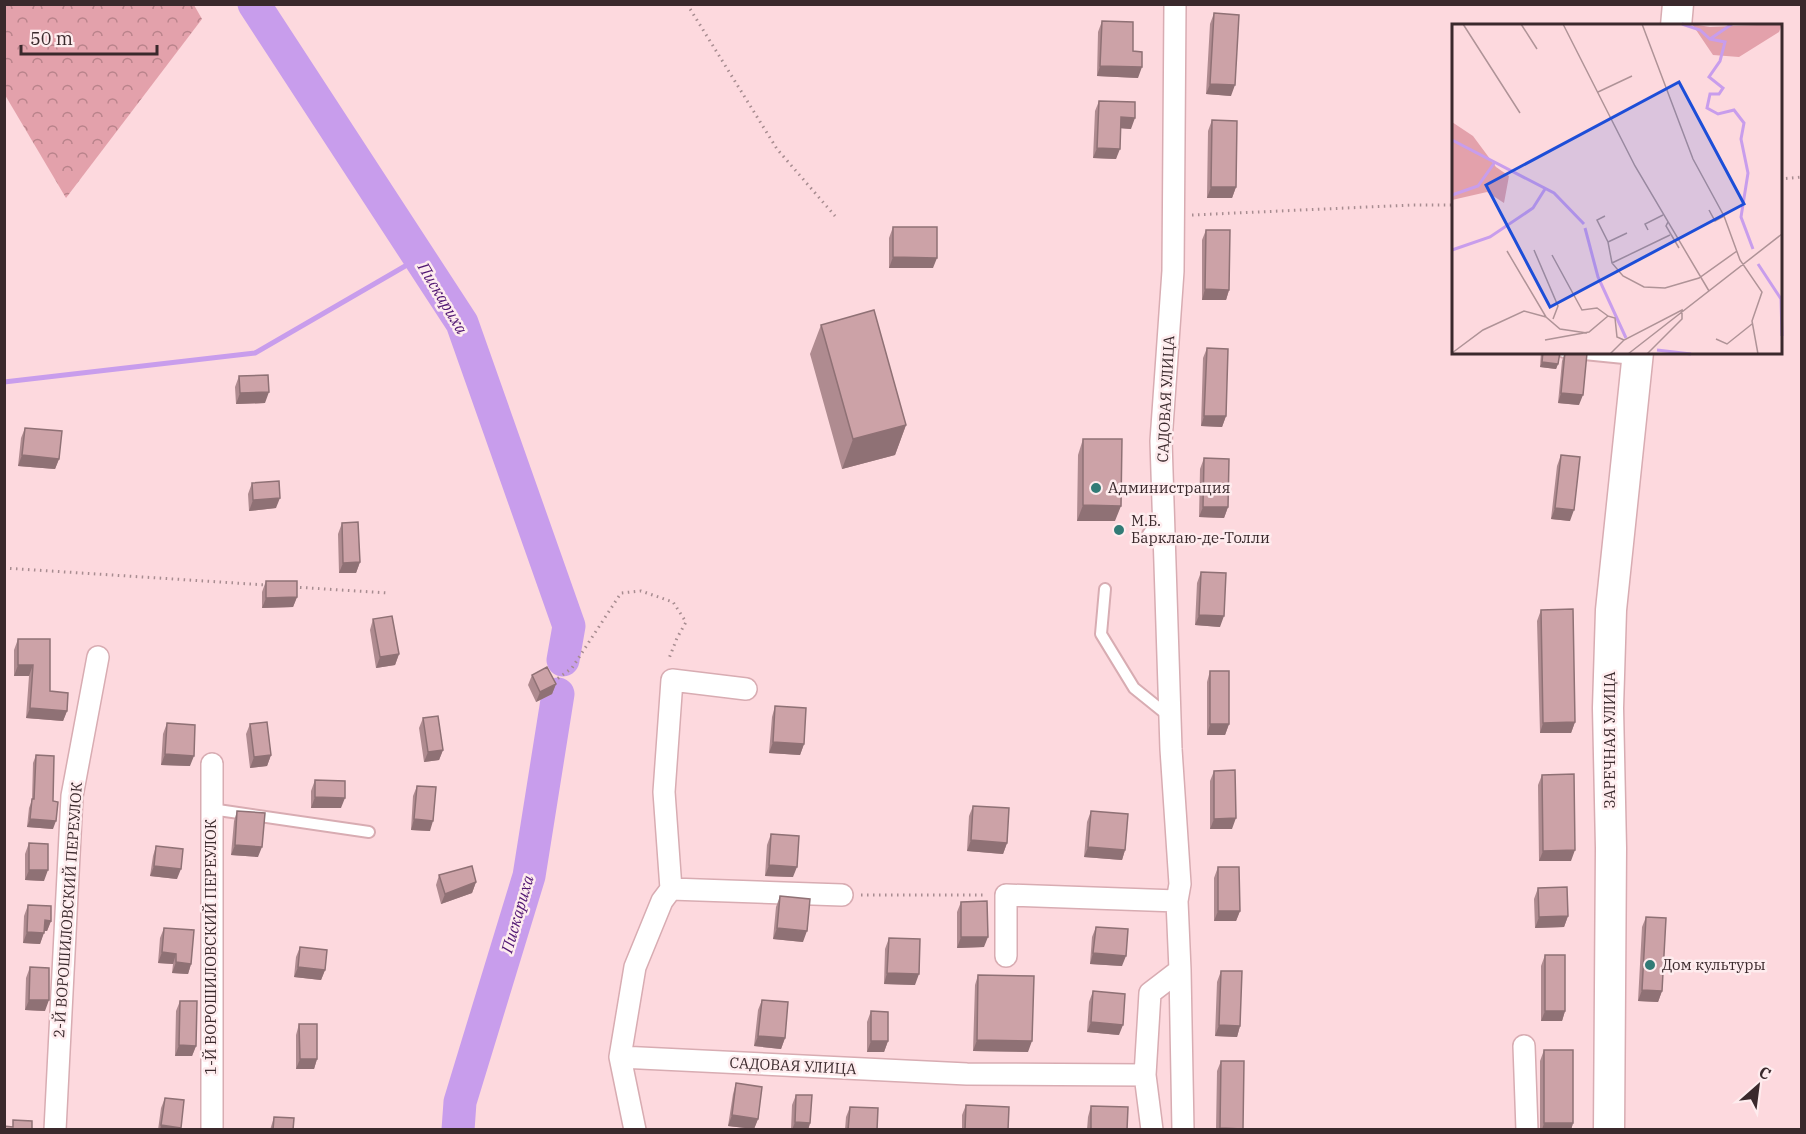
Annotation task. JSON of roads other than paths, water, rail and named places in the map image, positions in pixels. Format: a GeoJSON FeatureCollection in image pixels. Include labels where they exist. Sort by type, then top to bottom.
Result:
{"type":"FeatureCollection","features":[{"type":"Feature","properties":{"kind":"street","name":"САДОВАЯ УЛИЦА"},"geometry":{"type":"LineString","coordinates":[[1174,4],[1173,271],[1161,441],[1170,717],[1180,884],[1177,901],[1183,1130]]}},
{"type":"Feature","properties":{"kind":"street"},"geometry":{"type":"LineString","coordinates":[[1676,24],[1678,4]]}},
{"type":"Feature","properties":{"kind":"street","name":"ЗАРЕЧНАЯ УЛИЦА"},"geometry":{"type":"LineString","coordinates":[[1609,1130],[1611,848],[1608,708],[1610,621],[1638,356]]}},
{"type":"Feature","properties":{"kind":"street","name":"2-Й ВОРОШИЛОВСКИЙ ПЕРЕУЛОК"},"geometry":{"type":"LineString","coordinates":[[55,1130],[72,796],[98,657]]}},
{"type":"Feature","properties":{"kind":"street"},"geometry":{"type":"LineString","coordinates":[[635,1130],[620,1057],[635,967],[662,902],[671,889],[664,792],[672,680],[746,689]]}},
{"type":"Feature","properties":{"kind":"street","name":"1-Й ВОРОШИЛОВСКИЙ ПЕРЕУЛОК"},"geometry":{"type":"LineString","coordinates":[[212,764],[212,1130]]}},
{"type":"Feature","properties":{"kind":"street"},"geometry":{"type":"LineString","coordinates":[[671,889],[842,895]]}},
{"type":"Feature","properties":{"kind":"street"},"geometry":{"type":"LineString","coordinates":[[1006,956],[1006,895],[1177,901]]}},
{"type":"Feature","properties":{"kind":"street"},"geometry":{"type":"LineString","coordinates":[[1152,1130],[1145,1075],[1150,993],[1180,970]]}},
{"type":"Feature","properties":{"kind":"street"},"geometry":{"type":"LineString","coordinates":[[1524,1046],[1527,1130]]}},
{"type":"Feature","properties":{"kind":"street","name":"САДОВАЯ УЛИЦА"},"geometry":{"type":"LineString","coordinates":[[620,1057],[967,1074],[1145,1075]]}},
{"type":"Feature","properties":{"kind":"lane"},"geometry":{"type":"LineString","coordinates":[[1601,354],[1638,356]]}},
{"type":"Feature","properties":{"kind":"lane"},"geometry":{"type":"LineString","coordinates":[[1148,534],[1164,513]]}},
{"type":"Feature","properties":{"kind":"lane"},"geometry":{"type":"LineString","coordinates":[[1105,589],[1101,634],[1134,688],[1170,717]]}},
{"type":"Feature","properties":{"kind":"lane"},"geometry":{"type":"LineString","coordinates":[[211,808],[369,832]]}},
{"type":"Feature","properties":{"kind":"waterway","name":"Пискариха"},"geometry":{"type":"LineString","coordinates":[[254,4],[462,323],[569,626],[563,660]]}},
{"type":"Feature","properties":{"kind":"waterway"},"geometry":{"type":"LineString","coordinates":[[4,382],[255,353],[419,258]]}},
{"type":"Feature","properties":{"kind":"waterway","name":"Пискариха"},"geometry":{"type":"LineString","coordinates":[[458,1130],[460,1102],[529,876],[558,694]]}},
{"type":"Feature","properties":{"kind":"place","name":"Администрация"},"geometry":{"type":"Point","coordinates":[1096,488]}},
{"type":"Feature","properties":{"kind":"place","name":"М.Б. Барклаю-де-Толли"},"geometry":{"type":"Point","coordinates":[1119,530]}},
{"type":"Feature","properties":{"kind":"place","name":"Дом культуры"},"geometry":{"type":"Point","coordinates":[1650,965]}}]}
